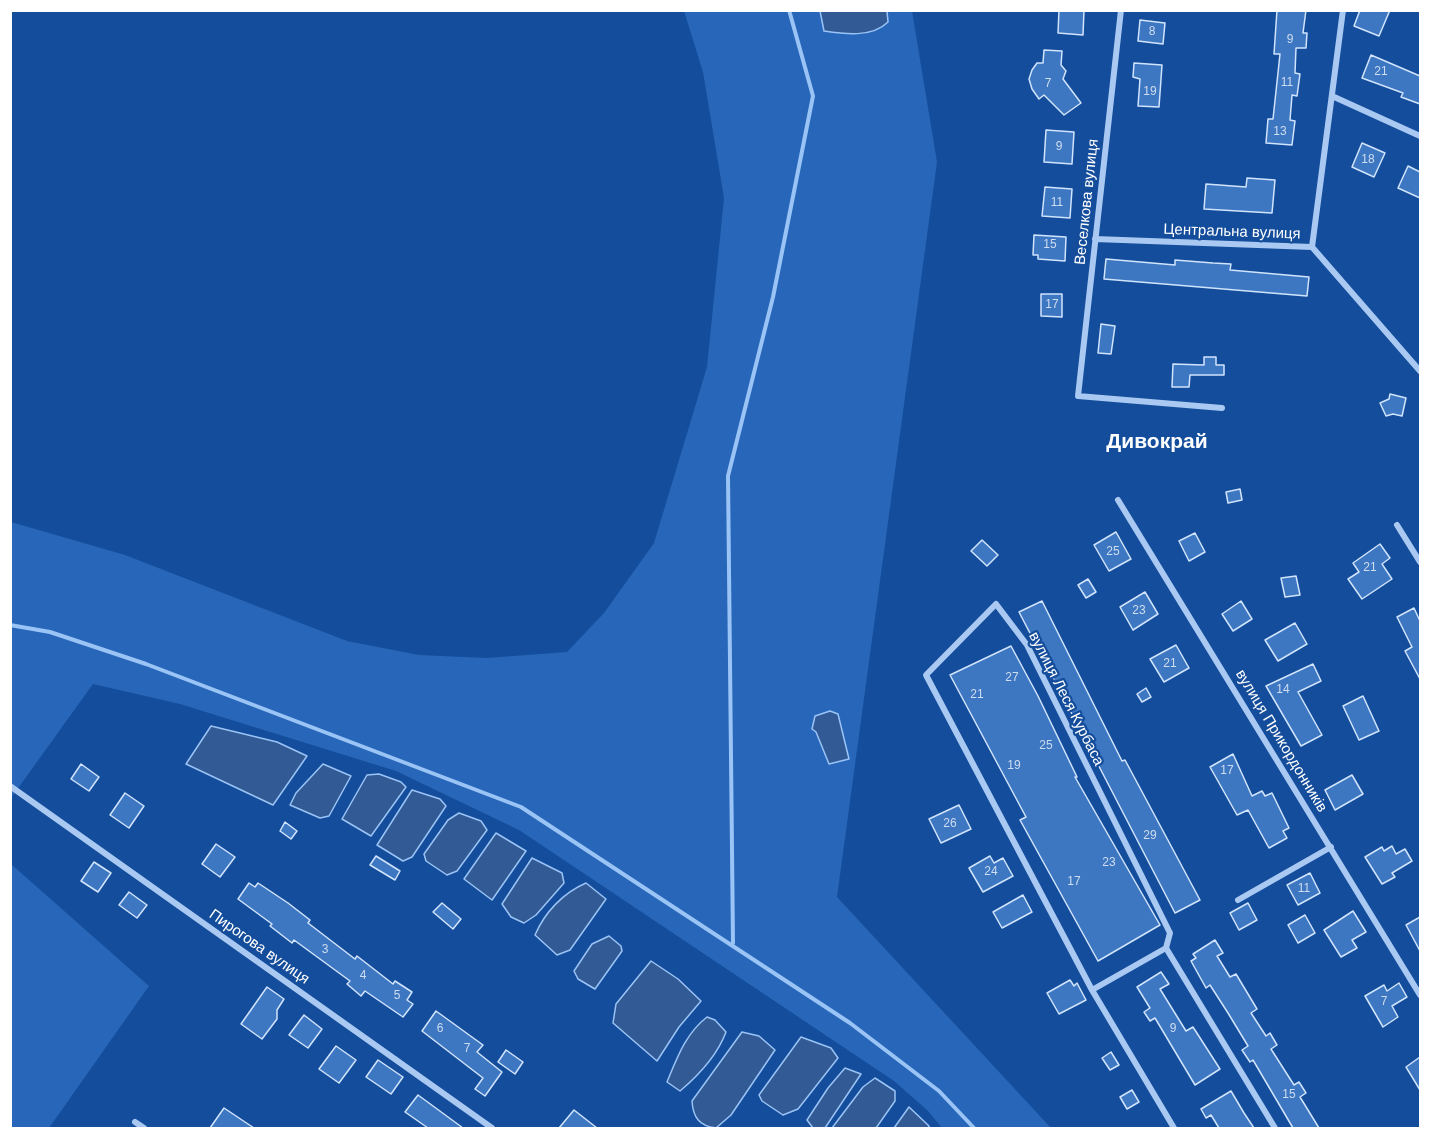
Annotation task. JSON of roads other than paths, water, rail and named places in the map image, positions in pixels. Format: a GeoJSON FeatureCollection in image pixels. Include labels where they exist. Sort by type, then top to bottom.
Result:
{"type":"FeatureCollection","features":[{"type":"Feature","properties":{"kind":"street","name":"Веселкова вулиця"},"geometry":{"type":"LineString","coordinates":[[1121,10],[1078,396],[1222,408]]}},
{"type":"Feature","properties":{"kind":"street"},"geometry":{"type":"LineString","coordinates":[[1312,248],[1342,10]]}},
{"type":"Feature","properties":{"kind":"street"},"geometry":{"type":"LineString","coordinates":[[1332,96],[1420,136]]}},
{"type":"Feature","properties":{"kind":"street","name":"Центральна вулиця"},"geometry":{"type":"LineString","coordinates":[[1095,238],[1312,248],[1420,371]]}},
{"type":"Feature","properties":{"kind":"street","name":"вулиця Прикордонників"},"geometry":{"type":"LineString","coordinates":[[1118,500],[1420,996]]}},
{"type":"Feature","properties":{"kind":"street"},"geometry":{"type":"LineString","coordinates":[[1397,525],[1420,562]]}},
{"type":"Feature","properties":{"kind":"street","name":"вулиця Леся Курбаса"},"geometry":{"type":"LineString","coordinates":[[1174,1128],[1092,990],[926,675],[996,604],[1027,645],[1160,912],[1170,933],[1166,948],[1275,1128]]}},
{"type":"Feature","properties":{"kind":"street","name":"Пирогова вулиця"},"geometry":{"type":"LineString","coordinates":[[10,786],[492,1128]]}},
{"type":"Feature","properties":{"kind":"street"},"geometry":{"type":"LineString","coordinates":[[1238,900],[1331,847]]}},
{"type":"Feature","properties":{"kind":"street"},"geometry":{"type":"LineString","coordinates":[[1092,990],[1166,948]]}},
{"type":"Feature","properties":{"kind":"street"},"geometry":{"type":"LineString","coordinates":[[135,1122],[144,1128]]}},
{"type":"Feature","properties":{"kind":"waterway"},"geometry":{"type":"LineString","coordinates":[[733,943],[728,476],[773,297],[813,96],[789,10]]}},
{"type":"Feature","properties":{"kind":"waterway"},"geometry":{"type":"LineString","coordinates":[[10,625],[50,632],[146,664],[521,807],[850,1023],[939,1091],[974,1128]]}},
{"type":"Feature","properties":{"kind":"district","name":"Дивокрай"},"geometry":{"type":"Point","coordinates":[1157,442]}}]}
